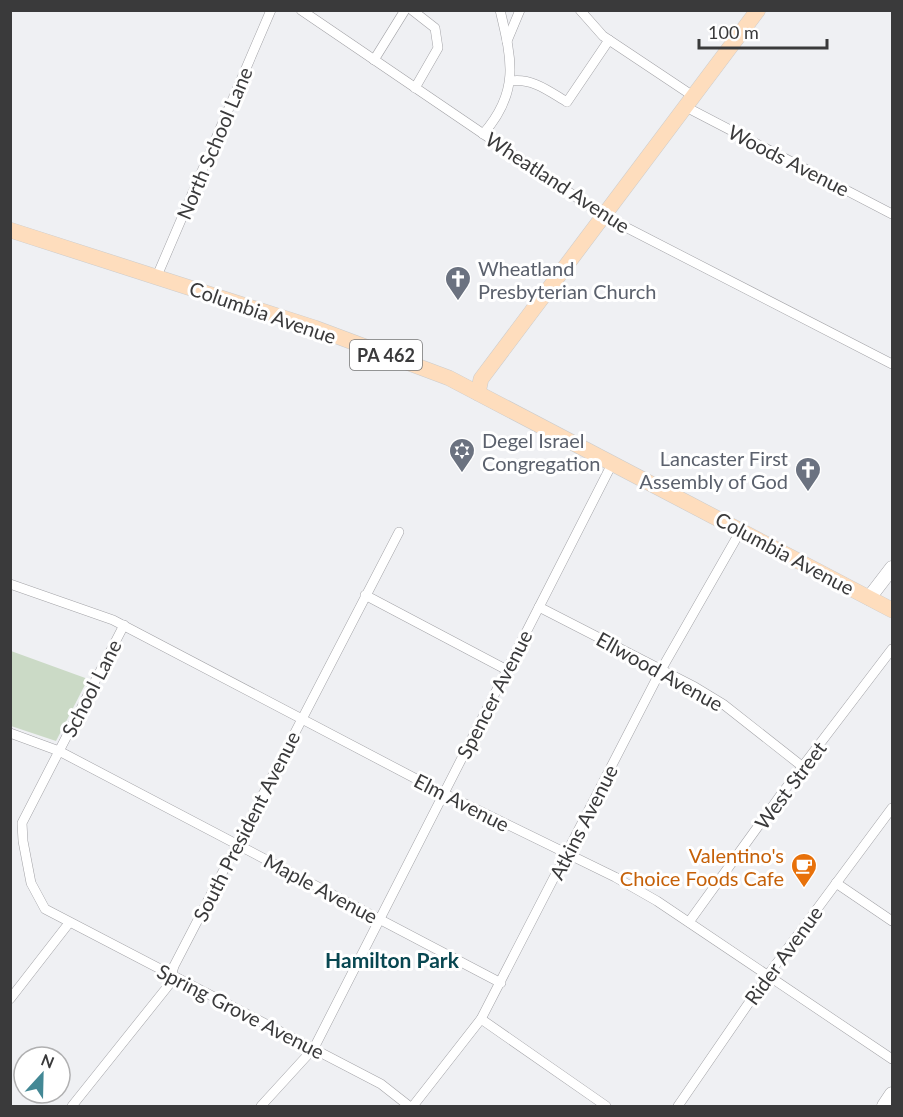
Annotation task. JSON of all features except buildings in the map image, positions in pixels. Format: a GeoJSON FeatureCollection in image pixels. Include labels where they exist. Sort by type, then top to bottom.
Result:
{"type":"FeatureCollection","features":[{"type":"Feature","properties":{"kind":"main road"},"geometry":{"type":"LineString","coordinates":[[478,393],[482,379],[758,10]]}},
{"type":"Feature","properties":{"kind":"main road","name":"Columbia Avenue"},"geometry":{"type":"LineString","coordinates":[[10,230],[157,276],[449,378],[892,610]]}},
{"type":"Feature","properties":{"kind":"main road"},"geometry":{"type":"LineString","coordinates":[[869,598],[892,568]]}},
{"type":"Feature","properties":{"kind":"main road"},"geometry":{"type":"LineString","coordinates":[[884,1107],[892,1094]]}},
{"type":"Feature","properties":{"kind":"street","name":"North School Lane"},"geometry":{"type":"LineString","coordinates":[[157,276],[272,10]]}},
{"type":"Feature","properties":{"kind":"street","name":"Wheatland Avenue"},"geometry":{"type":"LineString","coordinates":[[301,10],[604,216],[892,364]]}},
{"type":"Feature","properties":{"kind":"street"},"geometry":{"type":"LineString","coordinates":[[374,60],[405,10]]}},
{"type":"Feature","properties":{"kind":"street"},"geometry":{"type":"LineString","coordinates":[[412,10],[435,28],[438,48],[415,88]]}},
{"type":"Feature","properties":{"kind":"street"},"geometry":{"type":"LineString","coordinates":[[483,134],[502,108],[512,81],[500,10]]}},
{"type":"Feature","properties":{"kind":"street"},"geometry":{"type":"LineString","coordinates":[[507,42],[520,10]]}},
{"type":"Feature","properties":{"kind":"street","name":"Woods Avenue"},"geometry":{"type":"LineString","coordinates":[[580,10],[609,40],[689,102],[892,214]]}},
{"type":"Feature","properties":{"kind":"street"},"geometry":{"type":"LineString","coordinates":[[512,81],[523,79],[567,102],[609,40]]}},
{"type":"Feature","properties":{"kind":"street","name":"Spencer Avenue"},"geometry":{"type":"LineString","coordinates":[[261,1107],[314,1048],[613,462]]}},
{"type":"Feature","properties":{"kind":"street","name":"Atkins Avenue"},"geometry":{"type":"LineString","coordinates":[[413,1107],[482,1019],[662,670],[741,530]]}},
{"type":"Feature","properties":{"kind":"street","name":"South President Avenue"},"geometry":{"type":"LineString","coordinates":[[72,1107],[168,986],[174,966],[364,595],[399,532]]}},
{"type":"Feature","properties":{"kind":"street","name":"Elm Avenue"},"geometry":{"type":"LineString","coordinates":[[10,584],[124,626],[443,793],[615,877],[689,922],[892,1059]]}},
{"type":"Feature","properties":{"kind":"street"},"geometry":{"type":"LineString","coordinates":[[364,595],[507,670]]}},
{"type":"Feature","properties":{"kind":"street","name":"Ellwood Avenue"},"geometry":{"type":"LineString","coordinates":[[539,607],[723,704],[803,767]]}},
{"type":"Feature","properties":{"kind":"street","name":"School Lane"},"geometry":{"type":"LineString","coordinates":[[69,923],[45,909],[36,897],[31,883],[21,830],[28,809],[124,626]]}},
{"type":"Feature","properties":{"kind":"street","name":"West Street"},"geometry":{"type":"LineString","coordinates":[[689,922],[892,649]]}},
{"type":"Feature","properties":{"kind":"street","name":"Maple Avenue"},"geometry":{"type":"LineString","coordinates":[[10,733],[59,751],[501,983]]}},
{"type":"Feature","properties":{"kind":"street","name":"Rider Avenue"},"geometry":{"type":"LineString","coordinates":[[678,1107],[768,975],[892,808]]}},
{"type":"Feature","properties":{"kind":"street"},"geometry":{"type":"LineString","coordinates":[[836,884],[892,921]]}},
{"type":"Feature","properties":{"kind":"street"},"geometry":{"type":"LineString","coordinates":[[10,999],[69,923]]}},
{"type":"Feature","properties":{"kind":"street","name":"Spring Grove Avenue"},"geometry":{"type":"LineString","coordinates":[[69,923],[314,1048],[391,1090],[408,1107]]}},
{"type":"Feature","properties":{"kind":"street"},"geometry":{"type":"LineString","coordinates":[[482,1019],[606,1107]]}},
{"type":"Feature","properties":{"kind":"green space"},"geometry":{"type":"Polygon","coordinates":[[[11,651],[88,679],[56,741],[11,726],[11,651]]]}},
{"type":"Feature","properties":{"kind":"place","name":"Wheatland Presbyterian Church"},"geometry":{"type":"Point","coordinates":[458,302]}},
{"type":"Feature","properties":{"kind":"place","name":"Degel Israel Congregation"},"geometry":{"type":"Point","coordinates":[462,474]}},
{"type":"Feature","properties":{"kind":"place","name":"Lancaster First Assembly of God"},"geometry":{"type":"Point","coordinates":[808,493]}},
{"type":"Feature","properties":{"kind":"place","name":"Valentino's Choice Foods Cafe"},"geometry":{"type":"Point","coordinates":[804,889]}},
{"type":"Feature","properties":{"kind":"district","name":"Hamilton Park"},"geometry":{"type":"Point","coordinates":[392,959]}}]}
